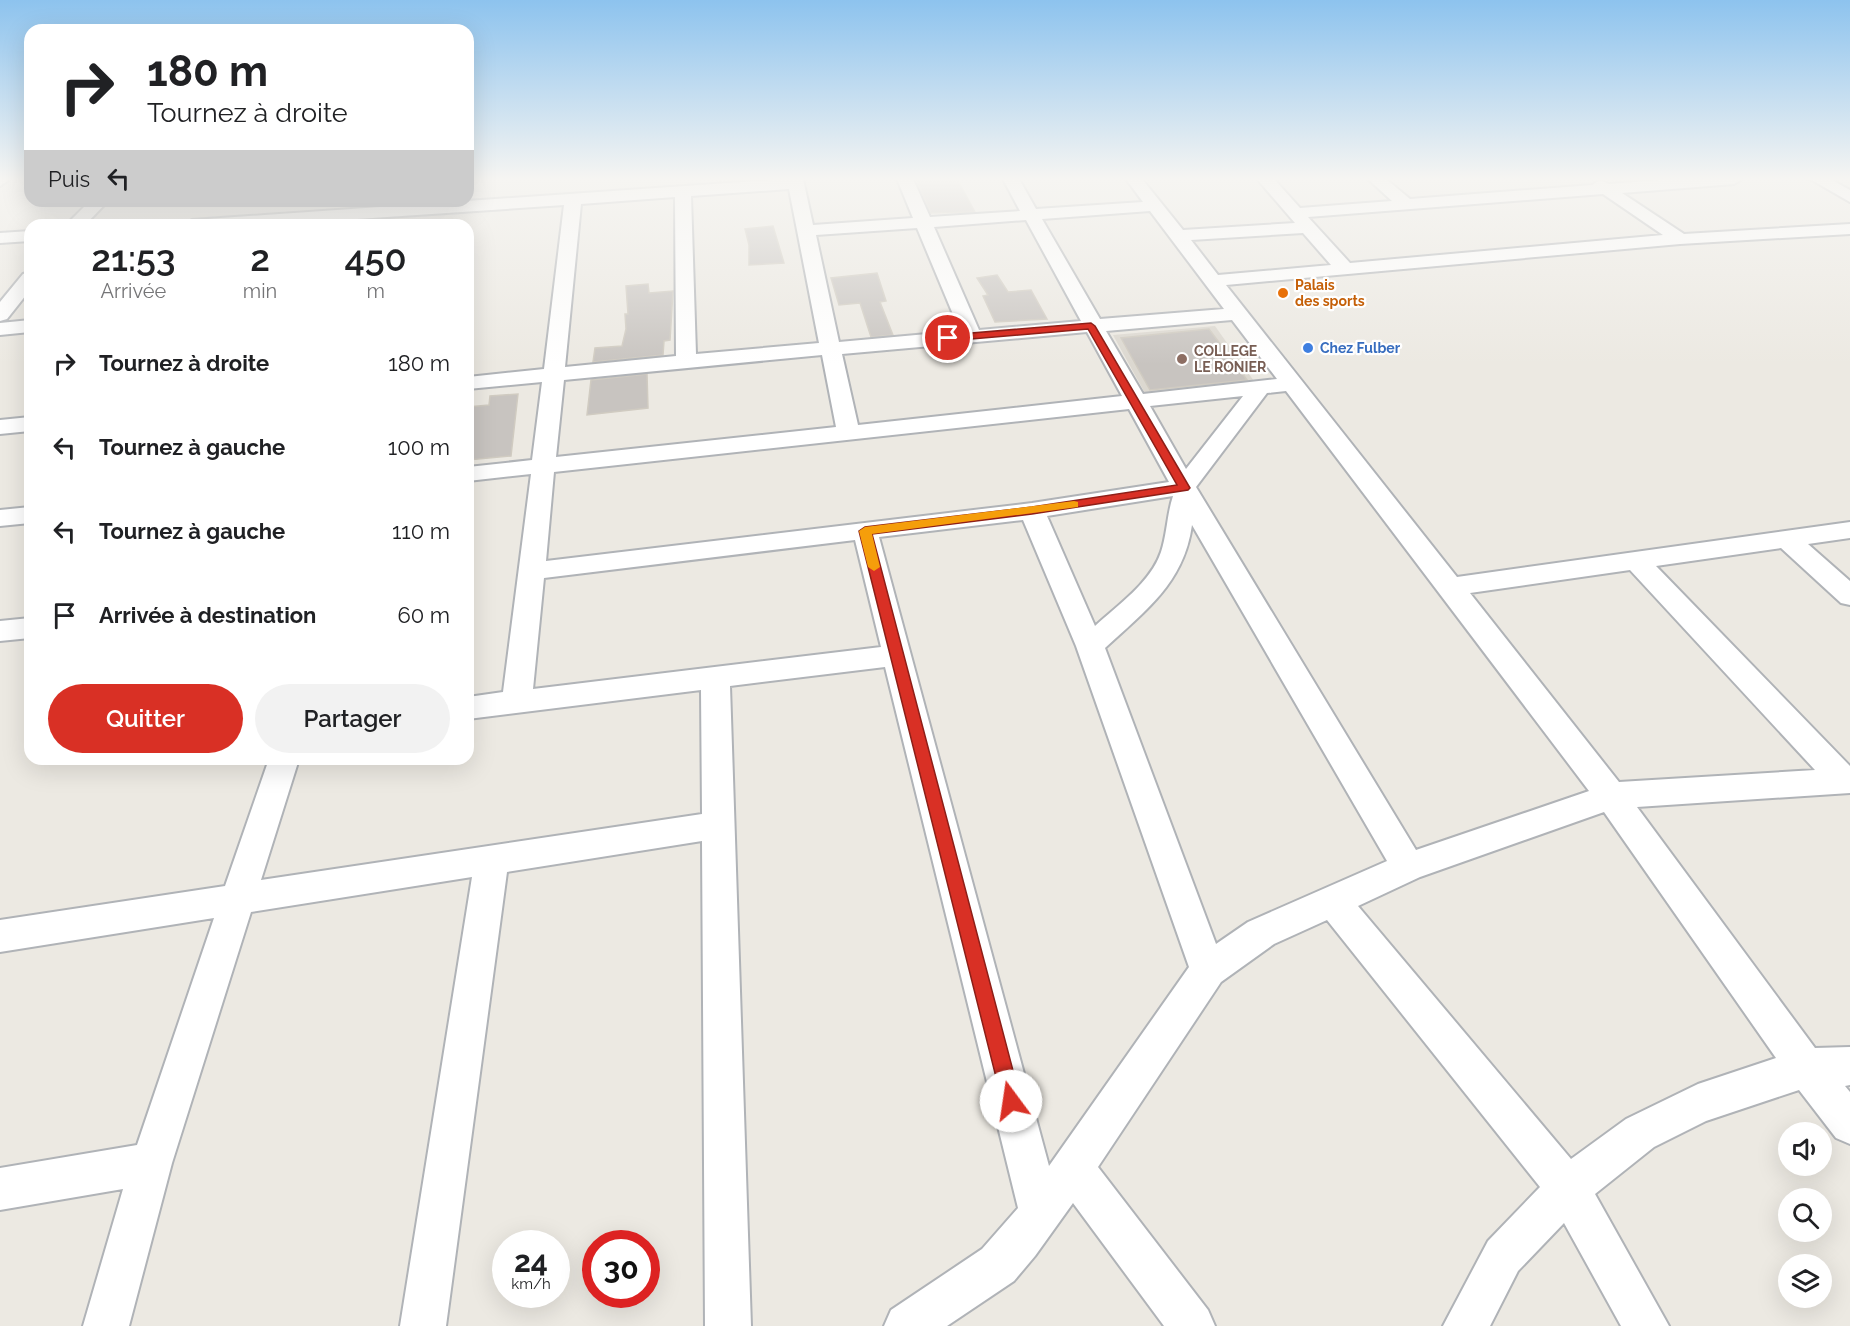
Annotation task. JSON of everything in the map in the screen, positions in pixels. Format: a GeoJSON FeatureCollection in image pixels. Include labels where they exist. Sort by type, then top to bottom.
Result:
{"type":"FeatureCollection","features":[{"type":"Feature","properties":{"kind":"street"},"geometry":{"type":"LineString","coordinates":[[517,702],[569,241]]}},
{"type":"Feature","properties":{"kind":"street"},"geometry":{"type":"LineString","coordinates":[[684,241],[686,361]]}},
{"type":"Feature","properties":{"kind":"street"},"geometry":{"type":"LineString","coordinates":[[806,241],[848,432]]}},
{"type":"Feature","properties":{"kind":"street"},"geometry":{"type":"LineString","coordinates":[[930,241],[972,336]]}},
{"type":"Feature","properties":{"kind":"street"},"geometry":{"type":"LineString","coordinates":[[1044,241],[1185,491],[1408,867]]}},
{"type":"Feature","properties":{"kind":"street"},"geometry":{"type":"LineString","coordinates":[[1183,241],[1611,796],[1806,1068],[1850,1124]]}},
{"type":"Feature","properties":{"kind":"street"},"geometry":{"type":"LineString","coordinates":[[1321,241],[1345,269]]}},
{"type":"Feature","properties":{"kind":"street"},"geometry":{"type":"LineString","coordinates":[[1214,281],[1659,241]]}},
{"type":"Feature","properties":{"kind":"street"},"geometry":{"type":"LineString","coordinates":[[0,315],[24,285]]}},
{"type":"Feature","properties":{"kind":"street"},"geometry":{"type":"LineString","coordinates":[[474,383],[686,361],[1240,313]]}},
{"type":"Feature","properties":{"kind":"street"},"geometry":{"type":"LineString","coordinates":[[0,329],[24,327]]}},
{"type":"Feature","properties":{"kind":"street"},"geometry":{"type":"LineString","coordinates":[[474,473],[1295,384]]}},
{"type":"Feature","properties":{"kind":"street"},"geometry":{"type":"LineString","coordinates":[[1090,646],[1150,588],[1172,559],[1185,491],[1261,387]]}},
{"type":"Feature","properties":{"kind":"street"},"geometry":{"type":"LineString","coordinates":[[0,427],[24,425]]}},
{"type":"Feature","properties":{"kind":"street"},"geometry":{"type":"LineString","coordinates":[[532,571],[1185,491]]}},
{"type":"Feature","properties":{"kind":"street"},"geometry":{"type":"LineString","coordinates":[[1032,511],[1090,646],[1208,970]]}},
{"type":"Feature","properties":{"kind":"street"},"geometry":{"type":"LineString","coordinates":[[0,518],[24,516]]}},
{"type":"Feature","properties":{"kind":"street"},"geometry":{"type":"LineString","coordinates":[[1451,587],[1850,530]]}},
{"type":"Feature","properties":{"kind":"street"},"geometry":{"type":"LineString","coordinates":[[865,531],[1040,1213]]}},
{"type":"Feature","properties":{"kind":"street"},"geometry":{"type":"LineString","coordinates":[[1786,539],[1850,596]]}},
{"type":"Feature","properties":{"kind":"street"},"geometry":{"type":"LineString","coordinates":[[1636,561],[1847,780]]}},
{"type":"Feature","properties":{"kind":"street"},"geometry":{"type":"LineString","coordinates":[[0,631],[24,629]]}},
{"type":"Feature","properties":{"kind":"street"},"geometry":{"type":"LineString","coordinates":[[474,707],[896,655]]}},
{"type":"Feature","properties":{"kind":"street"},"geometry":{"type":"LineString","coordinates":[[715,677],[728,1326]]}},
{"type":"Feature","properties":{"kind":"street"},"geometry":{"type":"LineString","coordinates":[[106,1326],[151,1163],[282,765]]}},
{"type":"Feature","properties":{"kind":"street"},"geometry":{"type":"LineString","coordinates":[[907,1326],[998,1265],[1073,1168],[1208,970],[1261,933],[1408,867],[1611,796],[1847,780]]}},
{"type":"Feature","properties":{"kind":"street"},"geometry":{"type":"LineString","coordinates":[[0,936],[717,825]]}},
{"type":"Feature","properties":{"kind":"street"},"geometry":{"type":"LineString","coordinates":[[423,1326],[492,860]]}},
{"type":"Feature","properties":{"kind":"street"},"geometry":{"type":"LineString","coordinates":[[1333,901],[1568,1188],[1646,1326]]}},
{"type":"Feature","properties":{"kind":"street"},"geometry":{"type":"LineString","coordinates":[[1466,1326],[1503,1256],[1568,1188],[1640,1133],[1698,1104],[1806,1068],[1850,1066]]}},
{"type":"Feature","properties":{"kind":"street"},"geometry":{"type":"LineString","coordinates":[[0,1189],[151,1163]]}},
{"type":"Feature","properties":{"kind":"street"},"geometry":{"type":"LineString","coordinates":[[1073,1168],[1192,1326]]}},
{"type":"Feature","properties":{"kind":"shaded area","name":"COLLEGE LE RONIER"},"geometry":{"type":"Polygon","coordinates":[[[1215,326],[1256,384],[1146,395],[1113,335],[1215,326]]]}},
{"type":"Feature","properties":{"kind":"building"},"geometry":{"type":"Polygon","coordinates":[[[748,241],[777,241],[784,263],[749,265],[748,241]]]}},
{"type":"Feature","properties":{"kind":"building"},"geometry":{"type":"Polygon","coordinates":[[[877,273],[886,301],[880,302],[893,335],[871,337],[860,303],[839,305],[831,278],[877,273]]]}},
{"type":"Feature","properties":{"kind":"building"},"geometry":{"type":"Polygon","coordinates":[[[997,275],[1008,292],[1031,290],[1047,319],[995,322],[983,296],[988,295],[977,278],[997,275]]]}},
{"type":"Feature","properties":{"kind":"building"},"geometry":{"type":"Polygon","coordinates":[[[648,284],[649,293],[673,291],[670,340],[664,341],[663,355],[593,362],[595,348],[622,346],[626,329],[625,314],[628,314],[626,286],[648,284]]]}},
{"type":"Feature","properties":{"kind":"building","name":"COLLEGE LE RONIER"},"geometry":{"type":"Polygon","coordinates":[[[1209,329],[1247,380],[1150,390],[1121,338],[1209,329]]]}},
{"type":"Feature","properties":{"kind":"building"},"geometry":{"type":"Polygon","coordinates":[[[647,374],[648,408],[587,415],[591,380],[647,374]]]}},
{"type":"Feature","properties":{"kind":"building"},"geometry":{"type":"Polygon","coordinates":[[[518,394],[511,456],[474,459],[474,406],[489,405],[490,396],[518,394]]]}},
{"type":"Feature","properties":{"kind":"slow traffic"},"geometry":{"type":"LineString","coordinates":[[874,567],[865,531],[1074,504]]}},
{"type":"Feature","properties":{"kind":"place","name":"Palais des sports"},"geometry":{"type":"Point","coordinates":[1283,293]}},
{"type":"Feature","properties":{"kind":"place","name":"Chez Fulber"},"geometry":{"type":"Point","coordinates":[1308,348]}},
{"type":"Feature","properties":{"kind":"place","name":"COLLEGE LE RONIER"},"geometry":{"type":"Point","coordinates":[1182,359]}},
{"type":"Feature","properties":{"kind":"route"},"geometry":{"type":"LineString","coordinates":[[948,338],[1091,326],[1184,488],[1032,511],[865,531],[1011,1101]]}}]}
